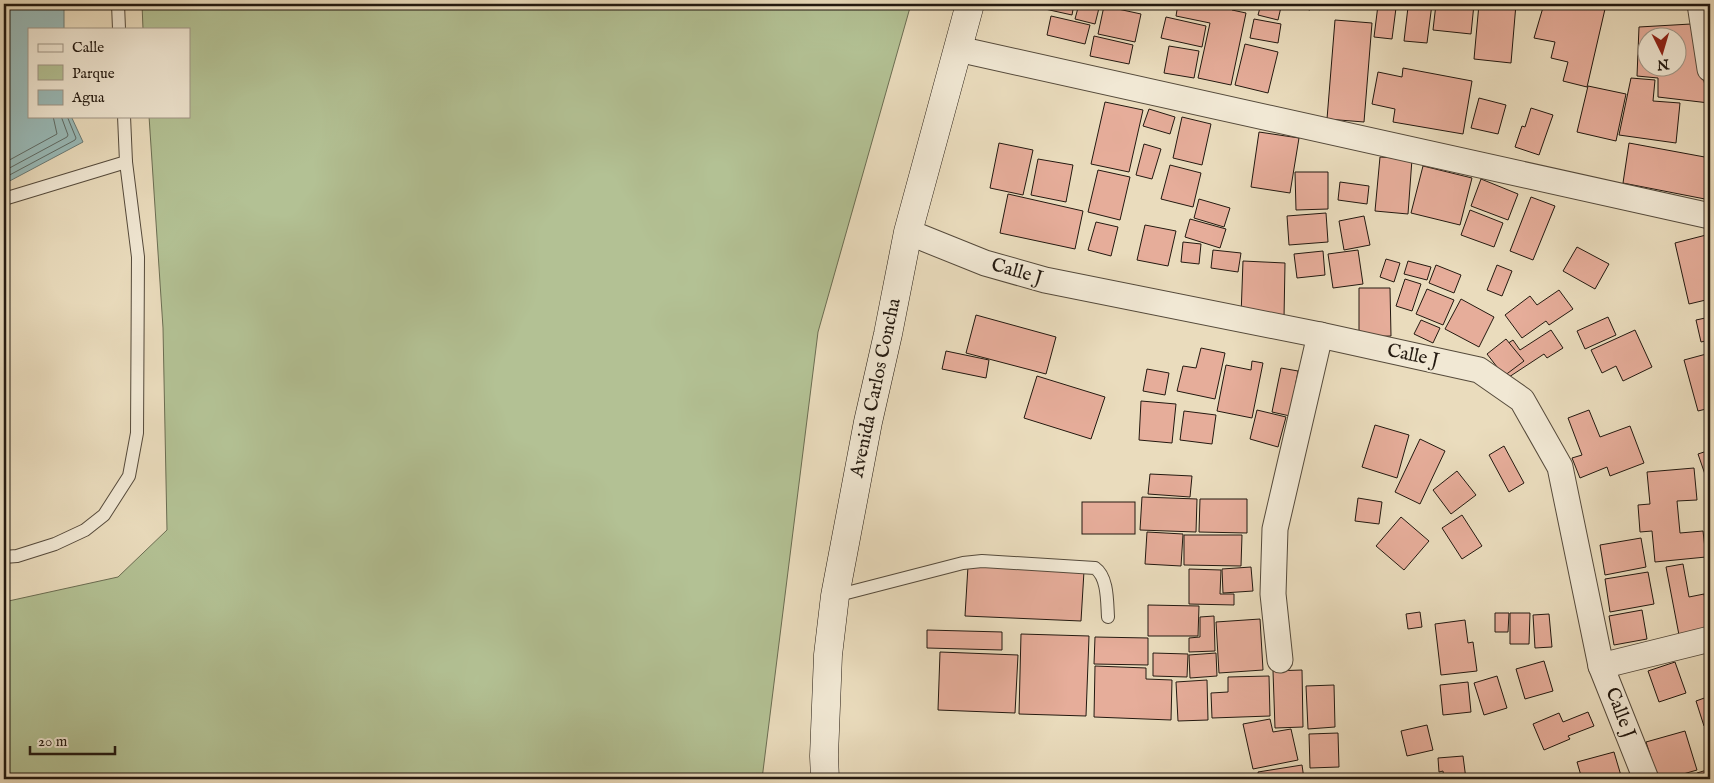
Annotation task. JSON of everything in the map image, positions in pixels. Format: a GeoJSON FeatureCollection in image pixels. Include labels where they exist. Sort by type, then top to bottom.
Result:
{"type":"FeatureCollection","features":[{"type":"Feature","properties":{"kind":"street","name":"Avenida Carlos Concha"},"geometry":{"type":"LineString","coordinates":[[825,779],[824,756],[828,655],[835,596],[868,422],[908,232],[970,4]]}},
{"type":"Feature","properties":{"kind":"street"},"geometry":{"type":"LineString","coordinates":[[1700,6],[1710,69]]}},
{"type":"Feature","properties":{"kind":"street"},"geometry":{"type":"LineString","coordinates":[[958,49],[1710,216]]}},
{"type":"Feature","properties":{"kind":"street","name":"Calle J"},"geometry":{"type":"LineString","coordinates":[[908,232],[985,263],[1044,280],[1320,335],[1479,370],[1522,400],[1560,467],[1602,666],[1646,779]]}},
{"type":"Feature","properties":{"kind":"street"},"geometry":{"type":"LineString","coordinates":[[1280,660],[1273,594],[1274,529],[1320,335]]}},
{"type":"Feature","properties":{"kind":"street"},"geometry":{"type":"LineString","coordinates":[[1602,666],[1710,639]]}},
{"type":"Feature","properties":{"kind":"lane"},"geometry":{"type":"LineString","coordinates":[[118,4],[119,28]]}},
{"type":"Feature","properties":{"kind":"lane"},"geometry":{"type":"LineString","coordinates":[[4,557],[17,556],[55,544],[85,530],[104,515],[129,476],[137,433],[138,257],[126,162],[124,118]]}},
{"type":"Feature","properties":{"kind":"lane"},"geometry":{"type":"LineString","coordinates":[[4,199],[126,162]]}},
{"type":"Feature","properties":{"kind":"lane"},"geometry":{"type":"LineString","coordinates":[[835,596],[962,563],[982,561],[1095,568],[1100,572],[1104,581],[1108,617]]}},
{"type":"Feature","properties":{"kind":"green space"},"geometry":{"type":"Polygon","coordinates":[[[142,4],[911,4],[818,332],[762,779],[4,779],[4,602],[118,577],[167,530],[163,328],[149,118],[190,118],[190,28],[143,28],[142,4]]]}},
{"type":"Feature","properties":{"kind":"water"},"geometry":{"type":"Polygon","coordinates":[[[4,4],[64,4],[64,28],[28,28],[28,118],[72,118],[83,142],[4,184],[4,4]]]}},
{"type":"Feature","properties":{"kind":"building"},"geometry":{"type":"Polygon","coordinates":[[[1047,4],[1074,4],[1072,15],[1045,9],[1047,4]]]}},
{"type":"Feature","properties":{"kind":"building"},"geometry":{"type":"Polygon","coordinates":[[[1079,4],[1100,4],[1095,24],[1075,19],[1079,4]]]}},
{"type":"Feature","properties":{"kind":"building"},"geometry":{"type":"Polygon","coordinates":[[[1178,4],[1234,4],[1232,10],[1246,13],[1231,85],[1198,78],[1210,23],[1176,16],[1178,4]]]}},
{"type":"Feature","properties":{"kind":"building"},"geometry":{"type":"Polygon","coordinates":[[[1261,4],[1281,7],[1278,20],[1258,15],[1261,4]]]}},
{"type":"Feature","properties":{"kind":"building"},"geometry":{"type":"Polygon","coordinates":[[[1284,4],[1311,4],[1310,10],[1284,4]]]}},
{"type":"Feature","properties":{"kind":"building"},"geometry":{"type":"Polygon","coordinates":[[[1384,4],[1432,4],[1427,43],[1404,41],[1408,7],[1384,4]]]}},
{"type":"Feature","properties":{"kind":"building"},"geometry":{"type":"Polygon","coordinates":[[[1436,4],[1474,4],[1471,34],[1433,30],[1436,4]]]}},
{"type":"Feature","properties":{"kind":"building"},"geometry":{"type":"Polygon","coordinates":[[[1479,4],[1516,4],[1511,63],[1474,59],[1479,4]]]}},
{"type":"Feature","properties":{"kind":"building"},"geometry":{"type":"Polygon","coordinates":[[[1544,4],[1583,4],[1605,9],[1587,87],[1563,81],[1568,62],[1551,58],[1555,42],[1534,38],[1544,4]]]}},
{"type":"Feature","properties":{"kind":"building"},"geometry":{"type":"Polygon","coordinates":[[[1378,5],[1396,8],[1392,39],[1374,37],[1378,5]]]}},
{"type":"Feature","properties":{"kind":"building"},"geometry":{"type":"Polygon","coordinates":[[[1104,6],[1141,14],[1135,42],[1098,34],[1104,6]]]}},
{"type":"Feature","properties":{"kind":"building"},"geometry":{"type":"Polygon","coordinates":[[[1051,16],[1090,25],[1085,44],[1047,35],[1051,16]]]}},
{"type":"Feature","properties":{"kind":"building"},"geometry":{"type":"Polygon","coordinates":[[[1166,17],[1206,26],[1202,47],[1161,38],[1166,17]]]}},
{"type":"Feature","properties":{"kind":"building"},"geometry":{"type":"Polygon","coordinates":[[[1254,19],[1281,24],[1278,43],[1250,38],[1254,19]]]}},
{"type":"Feature","properties":{"kind":"building"},"geometry":{"type":"Polygon","coordinates":[[[1335,20],[1372,23],[1364,122],[1327,119],[1335,20]]]}},
{"type":"Feature","properties":{"kind":"building"},"geometry":{"type":"Polygon","coordinates":[[[1691,24],[1709,103],[1658,97],[1658,78],[1686,78],[1686,28],[1639,28],[1691,24]]]}},
{"type":"Feature","properties":{"kind":"building"},"geometry":{"type":"Polygon","coordinates":[[[1094,36],[1133,45],[1129,64],[1090,56],[1094,36]]]}},
{"type":"Feature","properties":{"kind":"building"},"geometry":{"type":"Polygon","coordinates":[[[1245,44],[1278,52],[1268,93],[1235,85],[1245,44]]]}},
{"type":"Feature","properties":{"kind":"building"},"geometry":{"type":"Polygon","coordinates":[[[1169,46],[1199,51],[1194,78],[1164,73],[1169,46]]]}},
{"type":"Feature","properties":{"kind":"building"},"geometry":{"type":"Polygon","coordinates":[[[1403,68],[1472,81],[1463,134],[1393,122],[1395,109],[1372,104],[1378,72],[1402,77],[1403,68]]]}},
{"type":"Feature","properties":{"kind":"building"},"geometry":{"type":"Polygon","coordinates":[[[1631,78],[1655,80],[1653,101],[1680,103],[1676,143],[1619,135],[1631,78]]]}},
{"type":"Feature","properties":{"kind":"building"},"geometry":{"type":"Polygon","coordinates":[[[1588,86],[1626,94],[1616,141],[1577,132],[1588,86]]]}},
{"type":"Feature","properties":{"kind":"building"},"geometry":{"type":"Polygon","coordinates":[[[1479,98],[1506,105],[1498,134],[1471,128],[1479,98]]]}},
{"type":"Feature","properties":{"kind":"building"},"geometry":{"type":"Polygon","coordinates":[[[1105,102],[1143,110],[1129,172],[1091,164],[1105,102]]]}},
{"type":"Feature","properties":{"kind":"building"},"geometry":{"type":"Polygon","coordinates":[[[1531,108],[1553,115],[1539,155],[1515,147],[1522,126],[1525,127],[1531,108]]]}},
{"type":"Feature","properties":{"kind":"building"},"geometry":{"type":"Polygon","coordinates":[[[1149,109],[1175,117],[1170,134],[1143,126],[1149,109]]]}},
{"type":"Feature","properties":{"kind":"building"},"geometry":{"type":"Polygon","coordinates":[[[1182,117],[1211,124],[1202,165],[1173,158],[1182,117]]]}},
{"type":"Feature","properties":{"kind":"building"},"geometry":{"type":"Polygon","coordinates":[[[1259,132],[1299,138],[1290,193],[1251,187],[1259,132]]]}},
{"type":"Feature","properties":{"kind":"building"},"geometry":{"type":"Polygon","coordinates":[[[999,143],[1033,150],[1023,195],[990,188],[999,143]]]}},
{"type":"Feature","properties":{"kind":"building"},"geometry":{"type":"Polygon","coordinates":[[[1629,143],[1710,158],[1710,200],[1623,183],[1629,143]]]}},
{"type":"Feature","properties":{"kind":"building"},"geometry":{"type":"Polygon","coordinates":[[[1144,144],[1161,149],[1152,179],[1136,175],[1144,144]]]}},
{"type":"Feature","properties":{"kind":"building"},"geometry":{"type":"Polygon","coordinates":[[[1380,157],[1412,159],[1408,214],[1375,211],[1380,157]]]}},
{"type":"Feature","properties":{"kind":"building"},"geometry":{"type":"Polygon","coordinates":[[[1038,159],[1073,165],[1066,202],[1031,195],[1038,159]]]}},
{"type":"Feature","properties":{"kind":"building"},"geometry":{"type":"Polygon","coordinates":[[[1170,165],[1201,173],[1193,207],[1161,199],[1170,165]]]}},
{"type":"Feature","properties":{"kind":"building"},"geometry":{"type":"Polygon","coordinates":[[[1423,166],[1472,178],[1460,225],[1411,213],[1423,166]]]}},
{"type":"Feature","properties":{"kind":"building"},"geometry":{"type":"Polygon","coordinates":[[[1098,170],[1130,177],[1120,220],[1088,212],[1098,170]]]}},
{"type":"Feature","properties":{"kind":"building"},"geometry":{"type":"Polygon","coordinates":[[[1295,172],[1328,172],[1328,209],[1296,210],[1295,172]]]}},
{"type":"Feature","properties":{"kind":"building"},"geometry":{"type":"Polygon","coordinates":[[[1481,179],[1518,194],[1508,220],[1471,206],[1481,179]]]}},
{"type":"Feature","properties":{"kind":"building"},"geometry":{"type":"Polygon","coordinates":[[[1340,182],[1369,186],[1367,204],[1338,200],[1340,182]]]}},
{"type":"Feature","properties":{"kind":"building"},"geometry":{"type":"Polygon","coordinates":[[[1008,194],[1083,211],[1075,249],[1000,233],[1008,194]]]}},
{"type":"Feature","properties":{"kind":"building"},"geometry":{"type":"Polygon","coordinates":[[[1531,197],[1555,206],[1533,260],[1510,251],[1531,197]]]}},
{"type":"Feature","properties":{"kind":"building"},"geometry":{"type":"Polygon","coordinates":[[[1199,199],[1230,208],[1224,227],[1194,218],[1199,199]]]}},
{"type":"Feature","properties":{"kind":"building"},"geometry":{"type":"Polygon","coordinates":[[[1470,210],[1503,223],[1494,247],[1461,235],[1470,210]]]}},
{"type":"Feature","properties":{"kind":"building"},"geometry":{"type":"Polygon","coordinates":[[[1326,213],[1328,242],[1289,245],[1287,216],[1326,213]]]}},
{"type":"Feature","properties":{"kind":"building"},"geometry":{"type":"Polygon","coordinates":[[[1364,216],[1370,245],[1344,250],[1339,221],[1364,216]]]}},
{"type":"Feature","properties":{"kind":"building"},"geometry":{"type":"Polygon","coordinates":[[[1190,219],[1226,229],[1220,248],[1185,237],[1190,219]]]}},
{"type":"Feature","properties":{"kind":"building"},"geometry":{"type":"Polygon","coordinates":[[[1096,222],[1118,227],[1111,256],[1088,250],[1096,222]]]}},
{"type":"Feature","properties":{"kind":"building"},"geometry":{"type":"Polygon","coordinates":[[[1145,225],[1176,231],[1168,266],[1137,260],[1145,225]]]}},
{"type":"Feature","properties":{"kind":"building"},"geometry":{"type":"Polygon","coordinates":[[[1710,234],[1710,299],[1689,304],[1675,243],[1710,234]]]}},
{"type":"Feature","properties":{"kind":"building"},"geometry":{"type":"Polygon","coordinates":[[[1183,242],[1201,244],[1199,264],[1181,262],[1183,242]]]}},
{"type":"Feature","properties":{"kind":"building"},"geometry":{"type":"Polygon","coordinates":[[[1577,247],[1609,264],[1595,289],[1563,271],[1577,247]]]}},
{"type":"Feature","properties":{"kind":"building"},"geometry":{"type":"Polygon","coordinates":[[[1213,250],[1241,253],[1238,272],[1211,268],[1213,250]]]}},
{"type":"Feature","properties":{"kind":"building"},"geometry":{"type":"Polygon","coordinates":[[[1358,250],[1363,284],[1333,288],[1328,254],[1358,250]]]}},
{"type":"Feature","properties":{"kind":"building"},"geometry":{"type":"Polygon","coordinates":[[[1323,251],[1325,275],[1297,278],[1294,254],[1323,251]]]}},
{"type":"Feature","properties":{"kind":"building"},"geometry":{"type":"Polygon","coordinates":[[[1386,259],[1400,263],[1394,282],[1380,277],[1386,259]]]}},
{"type":"Feature","properties":{"kind":"building"},"geometry":{"type":"Polygon","coordinates":[[[1243,261],[1285,263],[1284,318],[1241,316],[1243,261]]]}},
{"type":"Feature","properties":{"kind":"building"},"geometry":{"type":"Polygon","coordinates":[[[1408,261],[1431,267],[1427,280],[1404,274],[1408,261]]]}},
{"type":"Feature","properties":{"kind":"building"},"geometry":{"type":"Polygon","coordinates":[[[1436,265],[1461,275],[1454,293],[1429,283],[1436,265]]]}},
{"type":"Feature","properties":{"kind":"building"},"geometry":{"type":"Polygon","coordinates":[[[1497,265],[1512,271],[1502,296],[1487,290],[1497,265]]]}},
{"type":"Feature","properties":{"kind":"building"},"geometry":{"type":"Polygon","coordinates":[[[1405,279],[1421,284],[1412,311],[1396,306],[1405,279]]]}},
{"type":"Feature","properties":{"kind":"building"},"geometry":{"type":"Polygon","coordinates":[[[1359,288],[1390,288],[1391,336],[1359,337],[1359,288]]]}},
{"type":"Feature","properties":{"kind":"building"},"geometry":{"type":"Polygon","coordinates":[[[1427,289],[1454,300],[1443,325],[1416,314],[1427,289]]]}},
{"type":"Feature","properties":{"kind":"building"},"geometry":{"type":"Polygon","coordinates":[[[1559,290],[1573,309],[1549,325],[1546,321],[1522,338],[1505,315],[1530,296],[1537,305],[1559,290]]]}},
{"type":"Feature","properties":{"kind":"building"},"geometry":{"type":"Polygon","coordinates":[[[1461,299],[1494,317],[1479,347],[1445,329],[1461,299]]]}},
{"type":"Feature","properties":{"kind":"building"},"geometry":{"type":"Polygon","coordinates":[[[976,315],[1056,337],[1046,374],[966,353],[976,315]]]}},
{"type":"Feature","properties":{"kind":"building"},"geometry":{"type":"Polygon","coordinates":[[[1608,317],[1616,335],[1585,349],[1577,331],[1608,317]]]}},
{"type":"Feature","properties":{"kind":"building"},"geometry":{"type":"Polygon","coordinates":[[[1710,317],[1710,340],[1701,342],[1696,320],[1710,317]]]}},
{"type":"Feature","properties":{"kind":"building"},"geometry":{"type":"Polygon","coordinates":[[[1421,320],[1440,328],[1433,343],[1414,334],[1421,320]]]}},
{"type":"Feature","properties":{"kind":"building"},"geometry":{"type":"Polygon","coordinates":[[[1551,330],[1563,348],[1547,358],[1544,354],[1506,379],[1490,355],[1513,340],[1520,350],[1551,330]]]}},
{"type":"Feature","properties":{"kind":"building"},"geometry":{"type":"Polygon","coordinates":[[[1635,330],[1652,367],[1623,381],[1616,366],[1602,373],[1591,350],[1635,330]]]}},
{"type":"Feature","properties":{"kind":"building"},"geometry":{"type":"Polygon","coordinates":[[[1506,339],[1524,361],[1504,376],[1487,354],[1506,339]]]}},
{"type":"Feature","properties":{"kind":"building"},"geometry":{"type":"Polygon","coordinates":[[[1201,348],[1225,353],[1215,399],[1177,391],[1183,366],[1196,368],[1201,348]]]}},
{"type":"Feature","properties":{"kind":"building"},"geometry":{"type":"Polygon","coordinates":[[[946,351],[989,360],[986,378],[942,369],[946,351]]]}},
{"type":"Feature","properties":{"kind":"building"},"geometry":{"type":"Polygon","coordinates":[[[1710,353],[1710,408],[1698,411],[1684,360],[1710,353]]]}},
{"type":"Feature","properties":{"kind":"building"},"geometry":{"type":"Polygon","coordinates":[[[1252,361],[1263,363],[1252,418],[1217,411],[1226,365],[1251,370],[1252,361]]]}},
{"type":"Feature","properties":{"kind":"building"},"geometry":{"type":"Polygon","coordinates":[[[1281,368],[1298,371],[1290,416],[1272,412],[1281,368]]]}},
{"type":"Feature","properties":{"kind":"building"},"geometry":{"type":"Polygon","coordinates":[[[1147,369],[1169,373],[1165,395],[1143,391],[1147,369]]]}},
{"type":"Feature","properties":{"kind":"building"},"geometry":{"type":"Polygon","coordinates":[[[1037,376],[1105,397],[1091,439],[1024,418],[1037,376]]]}},
{"type":"Feature","properties":{"kind":"building"},"geometry":{"type":"Polygon","coordinates":[[[1141,401],[1176,404],[1172,443],[1139,440],[1141,401]]]}},
{"type":"Feature","properties":{"kind":"building"},"geometry":{"type":"Polygon","coordinates":[[[1257,410],[1286,417],[1278,447],[1250,439],[1257,410]]]}},
{"type":"Feature","properties":{"kind":"building"},"geometry":{"type":"Polygon","coordinates":[[[1589,410],[1600,437],[1630,426],[1644,463],[1610,476],[1607,467],[1580,478],[1572,458],[1582,455],[1568,418],[1589,410]]]}},
{"type":"Feature","properties":{"kind":"building"},"geometry":{"type":"Polygon","coordinates":[[[1184,411],[1216,415],[1212,444],[1180,440],[1184,411]]]}},
{"type":"Feature","properties":{"kind":"building"},"geometry":{"type":"Polygon","coordinates":[[[1375,425],[1409,435],[1397,478],[1362,467],[1375,425]]]}},
{"type":"Feature","properties":{"kind":"building"},"geometry":{"type":"Polygon","coordinates":[[[1420,439],[1445,451],[1420,504],[1395,492],[1420,439]]]}},
{"type":"Feature","properties":{"kind":"building"},"geometry":{"type":"Polygon","coordinates":[[[1504,446],[1524,483],[1509,492],[1489,455],[1504,446]]]}},
{"type":"Feature","properties":{"kind":"building"},"geometry":{"type":"Polygon","coordinates":[[[1710,450],[1710,486],[1709,486],[1698,454],[1710,450]]]}},
{"type":"Feature","properties":{"kind":"building"},"geometry":{"type":"Polygon","coordinates":[[[1694,468],[1697,500],[1677,501],[1680,533],[1703,531],[1706,557],[1655,562],[1652,531],[1640,532],[1638,505],[1650,504],[1647,472],[1694,468]]]}},
{"type":"Feature","properties":{"kind":"building"},"geometry":{"type":"Polygon","coordinates":[[[1457,471],[1476,495],[1451,514],[1433,490],[1457,471]]]}},
{"type":"Feature","properties":{"kind":"building"},"geometry":{"type":"Polygon","coordinates":[[[1150,474],[1192,476],[1190,497],[1148,494],[1150,474]]]}},
{"type":"Feature","properties":{"kind":"building"},"geometry":{"type":"Polygon","coordinates":[[[1142,497],[1197,499],[1196,532],[1140,530],[1142,497]]]}},
{"type":"Feature","properties":{"kind":"building"},"geometry":{"type":"Polygon","coordinates":[[[1358,498],[1382,502],[1379,524],[1355,521],[1358,498]]]}},
{"type":"Feature","properties":{"kind":"building"},"geometry":{"type":"Polygon","coordinates":[[[1200,499],[1247,499],[1247,533],[1199,532],[1200,499]]]}},
{"type":"Feature","properties":{"kind":"building"},"geometry":{"type":"Polygon","coordinates":[[[1082,502],[1135,502],[1135,534],[1082,534],[1082,502]]]}},
{"type":"Feature","properties":{"kind":"building"},"geometry":{"type":"Polygon","coordinates":[[[1462,515],[1482,546],[1462,559],[1442,528],[1462,515]]]}},
{"type":"Feature","properties":{"kind":"building"},"geometry":{"type":"Polygon","coordinates":[[[1401,517],[1429,541],[1404,570],[1376,546],[1401,517]]]}},
{"type":"Feature","properties":{"kind":"building"},"geometry":{"type":"Polygon","coordinates":[[[1147,532],[1183,534],[1181,566],[1145,564],[1147,532]]]}},
{"type":"Feature","properties":{"kind":"building"},"geometry":{"type":"Polygon","coordinates":[[[1184,535],[1242,535],[1241,566],[1184,565],[1184,535]]]}},
{"type":"Feature","properties":{"kind":"building"},"geometry":{"type":"Polygon","coordinates":[[[1641,538],[1646,567],[1605,575],[1600,545],[1641,538]]]}},
{"type":"Feature","properties":{"kind":"building"},"geometry":{"type":"Polygon","coordinates":[[[1683,564],[1689,597],[1704,594],[1710,629],[1679,635],[1666,567],[1683,564]]]}},
{"type":"Feature","properties":{"kind":"building"},"geometry":{"type":"Polygon","coordinates":[[[968,566],[1084,571],[1081,621],[965,616],[968,566]]]}},
{"type":"Feature","properties":{"kind":"building"},"geometry":{"type":"Polygon","coordinates":[[[1251,567],[1253,591],[1223,593],[1222,569],[1251,567]]]}},
{"type":"Feature","properties":{"kind":"building"},"geometry":{"type":"Polygon","coordinates":[[[1189,569],[1221,570],[1220,594],[1234,594],[1234,605],[1189,604],[1189,569]]]}},
{"type":"Feature","properties":{"kind":"building"},"geometry":{"type":"Polygon","coordinates":[[[1648,572],[1654,604],[1610,612],[1605,579],[1648,572]]]}},
{"type":"Feature","properties":{"kind":"building"},"geometry":{"type":"Polygon","coordinates":[[[1148,605],[1199,606],[1198,636],[1148,636],[1148,605]]]}},
{"type":"Feature","properties":{"kind":"building"},"geometry":{"type":"Polygon","coordinates":[[[1642,610],[1647,639],[1614,645],[1609,616],[1642,610]]]}},
{"type":"Feature","properties":{"kind":"building"},"geometry":{"type":"Polygon","coordinates":[[[1420,612],[1422,627],[1408,629],[1406,614],[1420,612]]]}},
{"type":"Feature","properties":{"kind":"building"},"geometry":{"type":"Polygon","coordinates":[[[1495,613],[1509,613],[1508,632],[1495,632],[1495,613]]]}},
{"type":"Feature","properties":{"kind":"building"},"geometry":{"type":"Polygon","coordinates":[[[1510,613],[1530,613],[1529,644],[1510,644],[1510,613]]]}},
{"type":"Feature","properties":{"kind":"building"},"geometry":{"type":"Polygon","coordinates":[[[1549,614],[1552,647],[1535,648],[1533,615],[1549,614]]]}},
{"type":"Feature","properties":{"kind":"building"},"geometry":{"type":"Polygon","coordinates":[[[1214,616],[1215,651],[1189,652],[1189,638],[1200,637],[1200,617],[1214,616]]]}},
{"type":"Feature","properties":{"kind":"building"},"geometry":{"type":"Polygon","coordinates":[[[1260,619],[1263,670],[1219,673],[1216,622],[1260,619]]]}},
{"type":"Feature","properties":{"kind":"building"},"geometry":{"type":"Polygon","coordinates":[[[1465,620],[1468,643],[1473,642],[1477,671],[1441,675],[1435,624],[1465,620]]]}},
{"type":"Feature","properties":{"kind":"building"},"geometry":{"type":"Polygon","coordinates":[[[927,630],[1002,632],[1002,650],[927,648],[927,630]]]}},
{"type":"Feature","properties":{"kind":"building"},"geometry":{"type":"Polygon","coordinates":[[[1021,634],[1089,636],[1086,716],[1019,714],[1021,634]]]}},
{"type":"Feature","properties":{"kind":"building"},"geometry":{"type":"Polygon","coordinates":[[[1095,637],[1148,638],[1148,665],[1094,664],[1095,637]]]}},
{"type":"Feature","properties":{"kind":"building"},"geometry":{"type":"Polygon","coordinates":[[[940,652],[1018,655],[1015,713],[938,710],[940,652]]]}},
{"type":"Feature","properties":{"kind":"building"},"geometry":{"type":"Polygon","coordinates":[[[1153,653],[1188,654],[1187,677],[1153,676],[1153,653]]]}},
{"type":"Feature","properties":{"kind":"building"},"geometry":{"type":"Polygon","coordinates":[[[1216,653],[1217,676],[1190,678],[1189,655],[1216,653]]]}},
{"type":"Feature","properties":{"kind":"building"},"geometry":{"type":"Polygon","coordinates":[[[1544,661],[1553,691],[1525,699],[1516,669],[1544,661]]]}},
{"type":"Feature","properties":{"kind":"building"},"geometry":{"type":"Polygon","coordinates":[[[1675,662],[1686,693],[1659,702],[1648,671],[1675,662]]]}},
{"type":"Feature","properties":{"kind":"building"},"geometry":{"type":"Polygon","coordinates":[[[1095,666],[1146,668],[1146,679],[1172,680],[1171,720],[1094,717],[1095,666]]]}},
{"type":"Feature","properties":{"kind":"building"},"geometry":{"type":"Polygon","coordinates":[[[1302,670],[1303,727],[1275,728],[1273,671],[1302,670]]]}},
{"type":"Feature","properties":{"kind":"building"},"geometry":{"type":"Polygon","coordinates":[[[1269,676],[1270,716],[1212,718],[1211,693],[1228,692],[1228,677],[1269,676]]]}},
{"type":"Feature","properties":{"kind":"building"},"geometry":{"type":"Polygon","coordinates":[[[1497,676],[1507,708],[1484,715],[1474,683],[1497,676]]]}},
{"type":"Feature","properties":{"kind":"building"},"geometry":{"type":"Polygon","coordinates":[[[1207,680],[1208,720],[1178,721],[1176,682],[1207,680]]]}},
{"type":"Feature","properties":{"kind":"building"},"geometry":{"type":"Polygon","coordinates":[[[1468,682],[1471,712],[1443,715],[1440,685],[1468,682]]]}},
{"type":"Feature","properties":{"kind":"building"},"geometry":{"type":"Polygon","coordinates":[[[1334,685],[1335,727],[1308,729],[1306,686],[1334,685]]]}},
{"type":"Feature","properties":{"kind":"building"},"geometry":{"type":"Polygon","coordinates":[[[1710,696],[1710,724],[1704,726],[1696,701],[1710,696]]]}},
{"type":"Feature","properties":{"kind":"building"},"geometry":{"type":"Polygon","coordinates":[[[1588,712],[1594,726],[1568,736],[1570,739],[1544,750],[1533,724],[1559,713],[1563,722],[1588,712]]]}},
{"type":"Feature","properties":{"kind":"building"},"geometry":{"type":"Polygon","coordinates":[[[1270,719],[1273,732],[1291,729],[1298,760],[1253,769],[1243,724],[1270,719]]]}},
{"type":"Feature","properties":{"kind":"building"},"geometry":{"type":"Polygon","coordinates":[[[1427,725],[1433,750],[1407,756],[1401,731],[1427,725]]]}},
{"type":"Feature","properties":{"kind":"building"},"geometry":{"type":"Polygon","coordinates":[[[1685,731],[1697,770],[1666,779],[1658,779],[1646,742],[1685,731]]]}},
{"type":"Feature","properties":{"kind":"building"},"geometry":{"type":"Polygon","coordinates":[[[1338,733],[1339,767],[1310,768],[1309,734],[1338,733]]]}},
{"type":"Feature","properties":{"kind":"building"},"geometry":{"type":"Polygon","coordinates":[[[1614,752],[1622,779],[1582,779],[1577,762],[1614,752]]]}},
{"type":"Feature","properties":{"kind":"building"},"geometry":{"type":"Polygon","coordinates":[[[1463,756],[1466,779],[1444,779],[1443,771],[1439,772],[1438,758],[1463,756]]]}},
{"type":"Feature","properties":{"kind":"building"},"geometry":{"type":"Polygon","coordinates":[[[1302,765],[1304,779],[1259,779],[1258,772],[1302,765]]]}},
{"type":"Feature","properties":{"kind":"building"},"geometry":{"type":"Polygon","coordinates":[[[1710,769],[1710,779],[1699,779],[1697,773],[1710,769]]]}},
{"type":"Feature","properties":{"kind":"building"},"geometry":{"type":"Polygon","coordinates":[[[1440,774],[1441,779],[1409,779],[1409,778],[1440,774]]]}}]}
